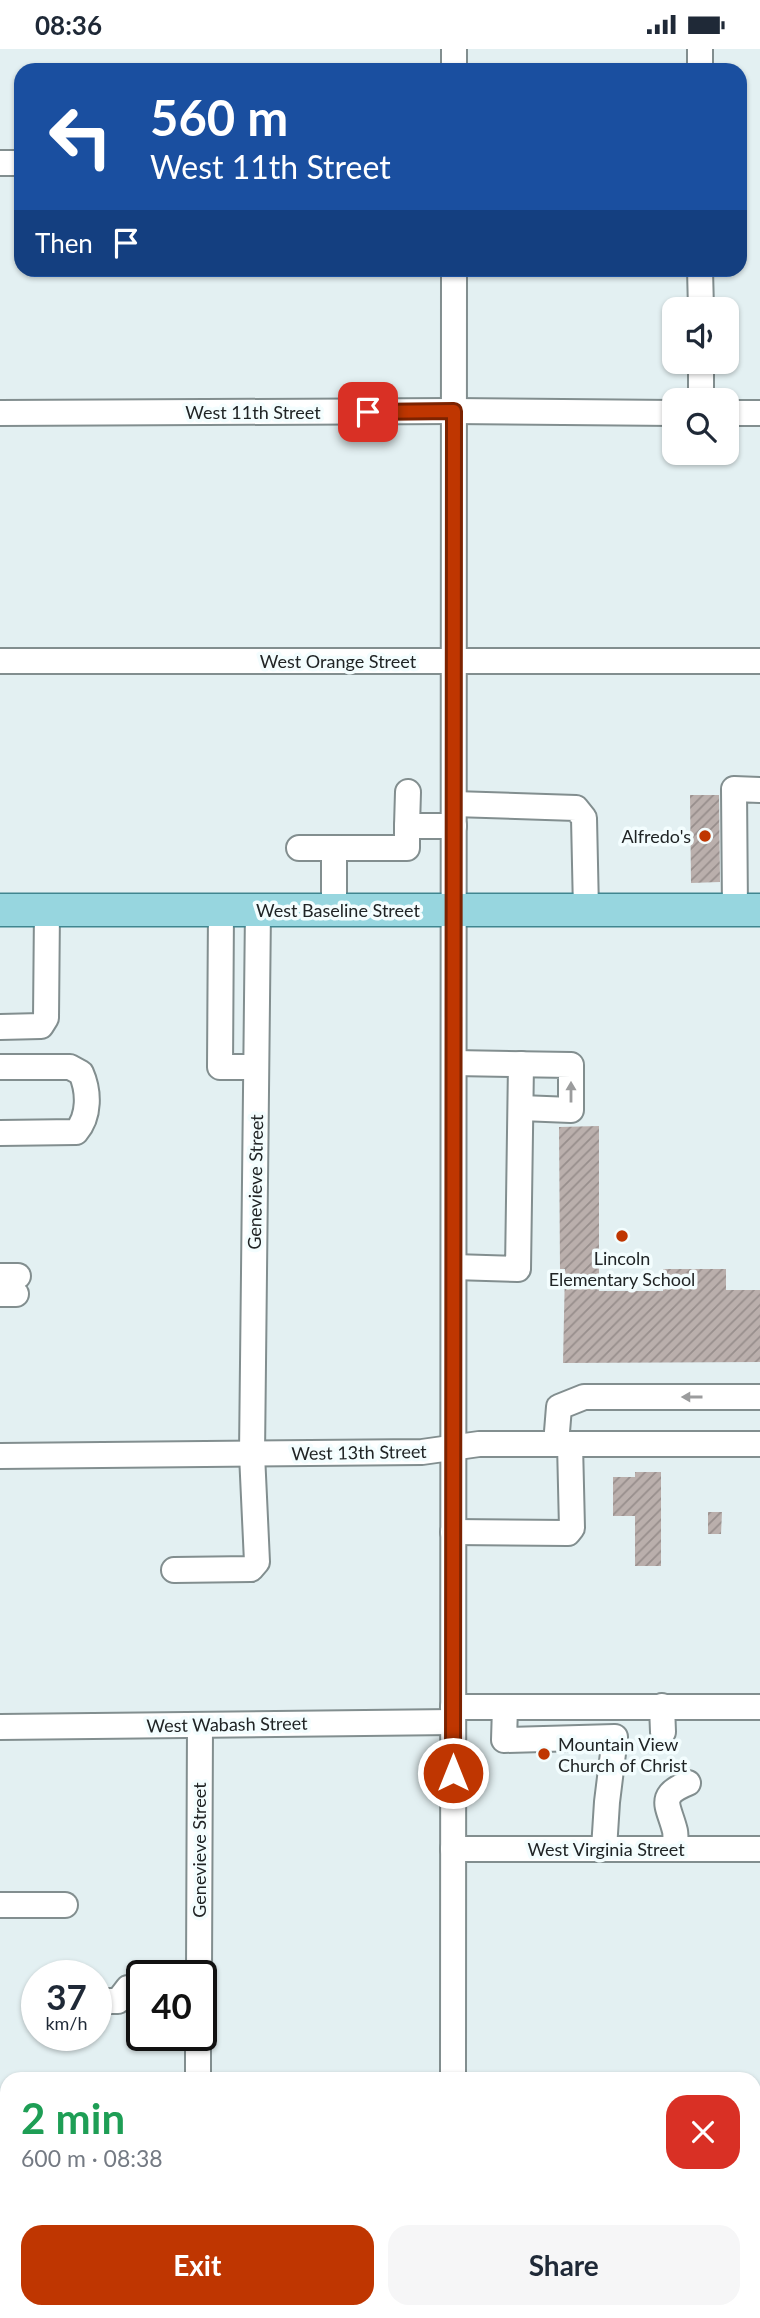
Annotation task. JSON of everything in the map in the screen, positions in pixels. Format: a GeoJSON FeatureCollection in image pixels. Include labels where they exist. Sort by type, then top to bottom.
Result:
{"type":"FeatureCollection","features":[{"type":"Feature","properties":{"kind":"main road","name":"West Baseline Street"},"geometry":{"type":"LineString","coordinates":[[0,911],[748,910]]}},
{"type":"Feature","properties":{"kind":"street"},"geometry":{"type":"LineString","coordinates":[[453,2072],[454,277]]}},
{"type":"Feature","properties":{"kind":"street"},"geometry":{"type":"LineString","coordinates":[[700,277],[701,297]]}},
{"type":"Feature","properties":{"kind":"street","name":"West 11th Street"},"geometry":{"type":"LineString","coordinates":[[0,413],[662,413]]}},
{"type":"Feature","properties":{"kind":"street"},"geometry":{"type":"LineString","coordinates":[[739,413],[760,413]]}},
{"type":"Feature","properties":{"kind":"street","name":"West Orange Street"},"geometry":{"type":"LineString","coordinates":[[0,661],[760,661]]}},
{"type":"Feature","properties":{"kind":"street"},"geometry":{"type":"LineString","coordinates":[[748,910],[734,789],[760,790]]}},
{"type":"Feature","properties":{"kind":"street"},"geometry":{"type":"LineString","coordinates":[[299,848],[407,848],[408,792]]}},
{"type":"Feature","properties":{"kind":"street"},"geometry":{"type":"LineString","coordinates":[[407,826],[454,815],[576,808],[584,818],[586,910]]}},
{"type":"Feature","properties":{"kind":"street"},"geometry":{"type":"LineString","coordinates":[[334,848],[334,910]]}},
{"type":"Feature","properties":{"kind":"street"},"geometry":{"type":"LineString","coordinates":[[221,910],[220,1067],[256,1067]]}},
{"type":"Feature","properties":{"kind":"street","name":"Genevieve Street"},"geometry":{"type":"LineString","coordinates":[[174,1570],[251,1569],[257,1562],[252,1454],[258,910]]}},
{"type":"Feature","properties":{"kind":"street"},"geometry":{"type":"LineString","coordinates":[[0,1027],[41,1026],[46,1018],[47,911]]}},
{"type":"Feature","properties":{"kind":"street"},"geometry":{"type":"LineString","coordinates":[[454,1063],[571,1065],[571,1109],[521,1108]]}},
{"type":"Feature","properties":{"kind":"street"},"geometry":{"type":"LineString","coordinates":[[454,1268],[518,1269],[521,1064]]}},
{"type":"Feature","properties":{"kind":"street"},"geometry":{"type":"LineString","coordinates":[[0,1067],[76,1069],[81,1073],[87,1089],[84,1118],[76,1132],[0,1133]]}},
{"type":"Feature","properties":{"kind":"street"},"geometry":{"type":"LineString","coordinates":[[453,1532],[568,1534],[572,1528],[559,1407],[584,1397],[760,1397]]}},
{"type":"Feature","properties":{"kind":"street","name":"West 13th Street"},"geometry":{"type":"LineString","coordinates":[[0,1456],[422,1452],[479,1444],[760,1444]]}},
{"type":"Feature","properties":{"kind":"street"},"geometry":{"type":"LineString","coordinates":[[604,1849],[616,1706]]}},
{"type":"Feature","properties":{"kind":"street"},"geometry":{"type":"LineString","coordinates":[[662,1706],[663,1732]]}},
{"type":"Feature","properties":{"kind":"street","name":"West Wabash Street"},"geometry":{"type":"LineString","coordinates":[[0,1727],[200,1725],[453,1714],[505,1707],[760,1706]]}},
{"type":"Feature","properties":{"kind":"street"},"geometry":{"type":"LineString","coordinates":[[505,1707],[504,1739],[615,1737]]}},
{"type":"Feature","properties":{"kind":"street","name":"Genevieve Street"},"geometry":{"type":"LineString","coordinates":[[199,1960],[200,1725]]}},
{"type":"Feature","properties":{"kind":"street"},"geometry":{"type":"LineString","coordinates":[[676,1849],[675,1831],[667,1809],[668,1797],[674,1789],[688,1783]]}},
{"type":"Feature","properties":{"kind":"street","name":"West Virginia Street"},"geometry":{"type":"LineString","coordinates":[[453,1849],[760,1849]]}},
{"type":"Feature","properties":{"kind":"street"},"geometry":{"type":"LineString","coordinates":[[0,1905],[65,1905]]}},
{"type":"Feature","properties":{"kind":"street"},"geometry":{"type":"LineString","coordinates":[[112,2001],[118,2001],[126,1991]]}},
{"type":"Feature","properties":{"kind":"street"},"geometry":{"type":"LineString","coordinates":[[198,2051],[198,2072]]}},
{"type":"Feature","properties":{"kind":"building","name":"Alfredo's"},"geometry":{"type":"Polygon","coordinates":[[[690,795],[719,795],[720,882],[691,883],[690,795]]]}},
{"type":"Feature","properties":{"kind":"building"},"geometry":{"type":"Polygon","coordinates":[[[599,1126],[599,1291],[663,1291],[663,1269],[726,1269],[726,1290],[760,1290],[760,1362],[563,1363],[565,1269],[560,1269],[559,1127],[599,1126]]]}},
{"type":"Feature","properties":{"kind":"building"},"geometry":{"type":"Polygon","coordinates":[[[635,1472],[661,1472],[661,1566],[635,1566],[635,1516],[613,1516],[613,1477],[635,1477],[635,1472]]]}},
{"type":"Feature","properties":{"kind":"building"},"geometry":{"type":"Polygon","coordinates":[[[708,1512],[722,1512],[721,1534],[708,1534],[708,1512]]]}},
{"type":"Feature","properties":{"kind":"place","name":"Alfredo's"},"geometry":{"type":"Point","coordinates":[705,836]}},
{"type":"Feature","properties":{"kind":"place","name":"Lincoln Elementary School"},"geometry":{"type":"Point","coordinates":[622,1236]}},
{"type":"Feature","properties":{"kind":"place","name":"Mountain View Church of Christ"},"geometry":{"type":"Point","coordinates":[544,1754]}},
{"type":"Feature","properties":{"kind":"route"},"geometry":{"type":"LineString","coordinates":[[368,412],[454,411],[453,1773]]}}]}
